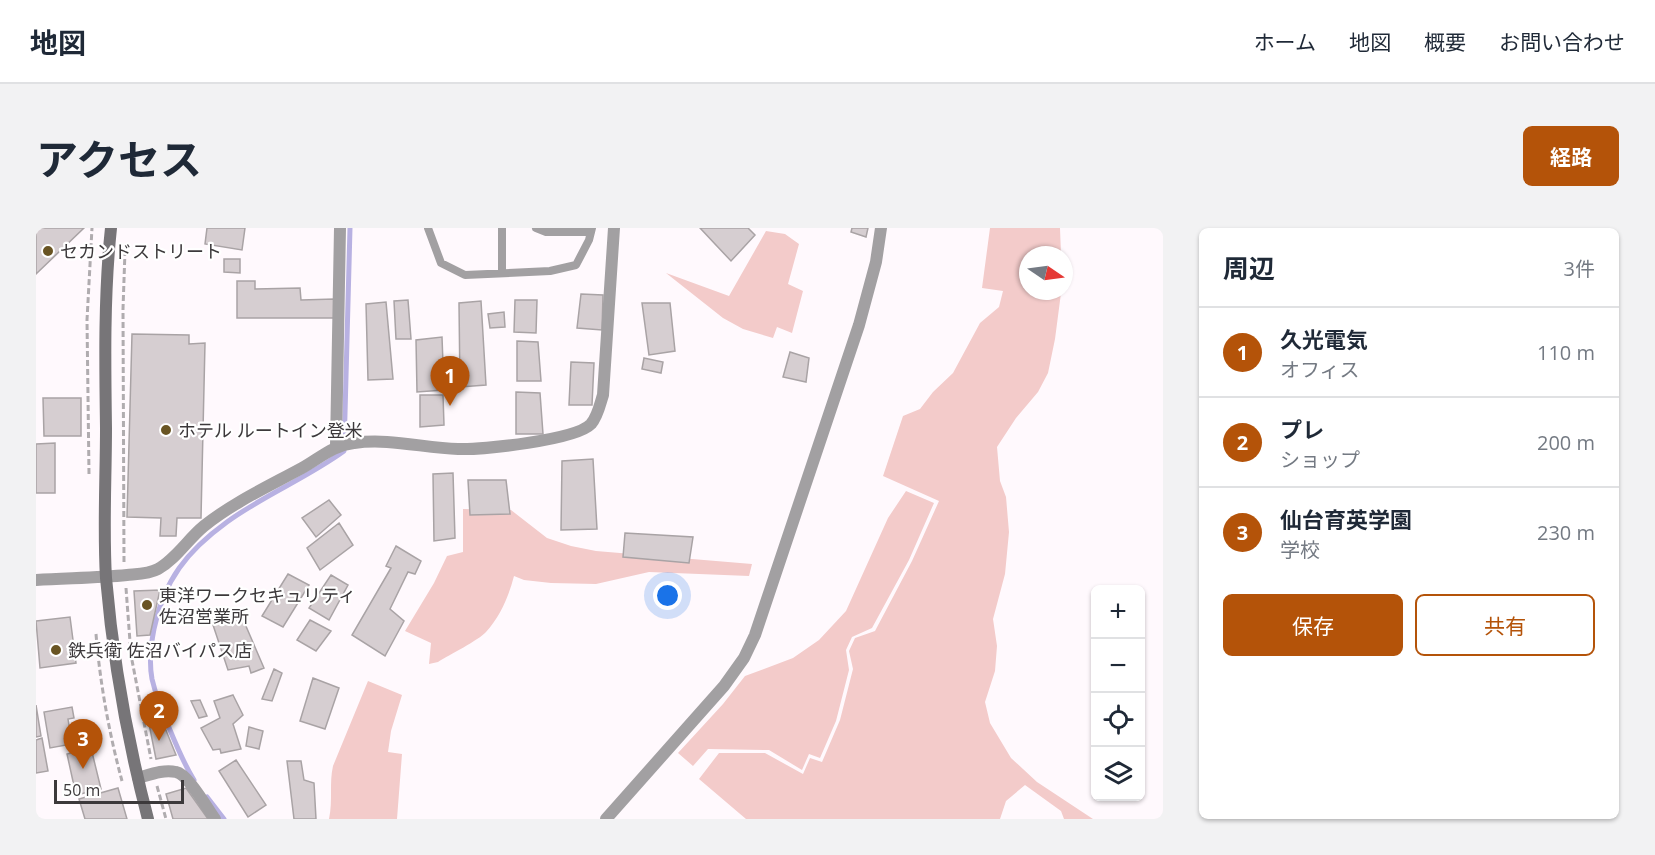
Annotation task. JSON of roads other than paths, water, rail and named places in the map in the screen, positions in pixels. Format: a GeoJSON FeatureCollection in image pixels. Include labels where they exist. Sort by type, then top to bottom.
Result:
{"type":"FeatureCollection","features":[{"type":"Feature","properties":{"kind":"street"},"geometry":{"type":"LineString","coordinates":[[111,228],[105,350],[106,577],[117,672],[131,754],[148,819]]}},
{"type":"Feature","properties":{"kind":"street"},"geometry":{"type":"LineString","coordinates":[[336,446],[340,228]]}},
{"type":"Feature","properties":{"kind":"street"},"geometry":{"type":"LineString","coordinates":[[36,580],[106,577],[156,570],[167,563],[203,527],[229,508],[309,464],[336,446],[379,441],[459,449],[511,445],[556,438],[581,431],[591,424],[603,395],[614,228]]}},
{"type":"Feature","properties":{"kind":"street"},"geometry":{"type":"LineString","coordinates":[[606,819],[723,686],[744,658],[755,635],[860,325],[876,262],[881,228]]}},
{"type":"Feature","properties":{"kind":"street"},"geometry":{"type":"LineString","coordinates":[[138,778],[178,771],[186,777],[215,819]]}},
{"type":"Feature","properties":{"kind":"lane"},"geometry":{"type":"LineString","coordinates":[[428,228],[441,263],[465,275],[549,271],[576,265],[589,240],[591,230],[546,232],[536,228]]}},
{"type":"Feature","properties":{"kind":"lane"},"geometry":{"type":"LineString","coordinates":[[502,228],[502,273]]}},
{"type":"Feature","properties":{"kind":"waterway"},"geometry":{"type":"LineString","coordinates":[[194,780],[167,724],[152,679],[151,647],[158,612],[179,568],[200,544],[241,512],[344,451],[350,228]]}},
{"type":"Feature","properties":{"kind":"waterway"},"geometry":{"type":"LineString","coordinates":[[207,797],[224,819]]}},
{"type":"Feature","properties":{"kind":"place","name":"セカンドストリート"},"geometry":{"type":"Point","coordinates":[48,251]}},
{"type":"Feature","properties":{"kind":"place","name":"久光電気"},"geometry":{"type":"Point","coordinates":[450,406]}},
{"type":"Feature","properties":{"kind":"place","name":"ホテル ルートイン登米"},"geometry":{"type":"Point","coordinates":[166,430]}},
{"type":"Feature","properties":{"kind":"place","name":"東洋ワークセキュリティ 佐沼営業所"},"geometry":{"type":"Point","coordinates":[147,605]}},
{"type":"Feature","properties":{"kind":"place","name":"鉄兵衛 佐沼バイパス店"},"geometry":{"type":"Point","coordinates":[56,650]}},
{"type":"Feature","properties":{"kind":"place","name":"プレ"},"geometry":{"type":"Point","coordinates":[159,741]}},
{"type":"Feature","properties":{"kind":"place","name":"仙台育英学園"},"geometry":{"type":"Point","coordinates":[83,769]}}]}
